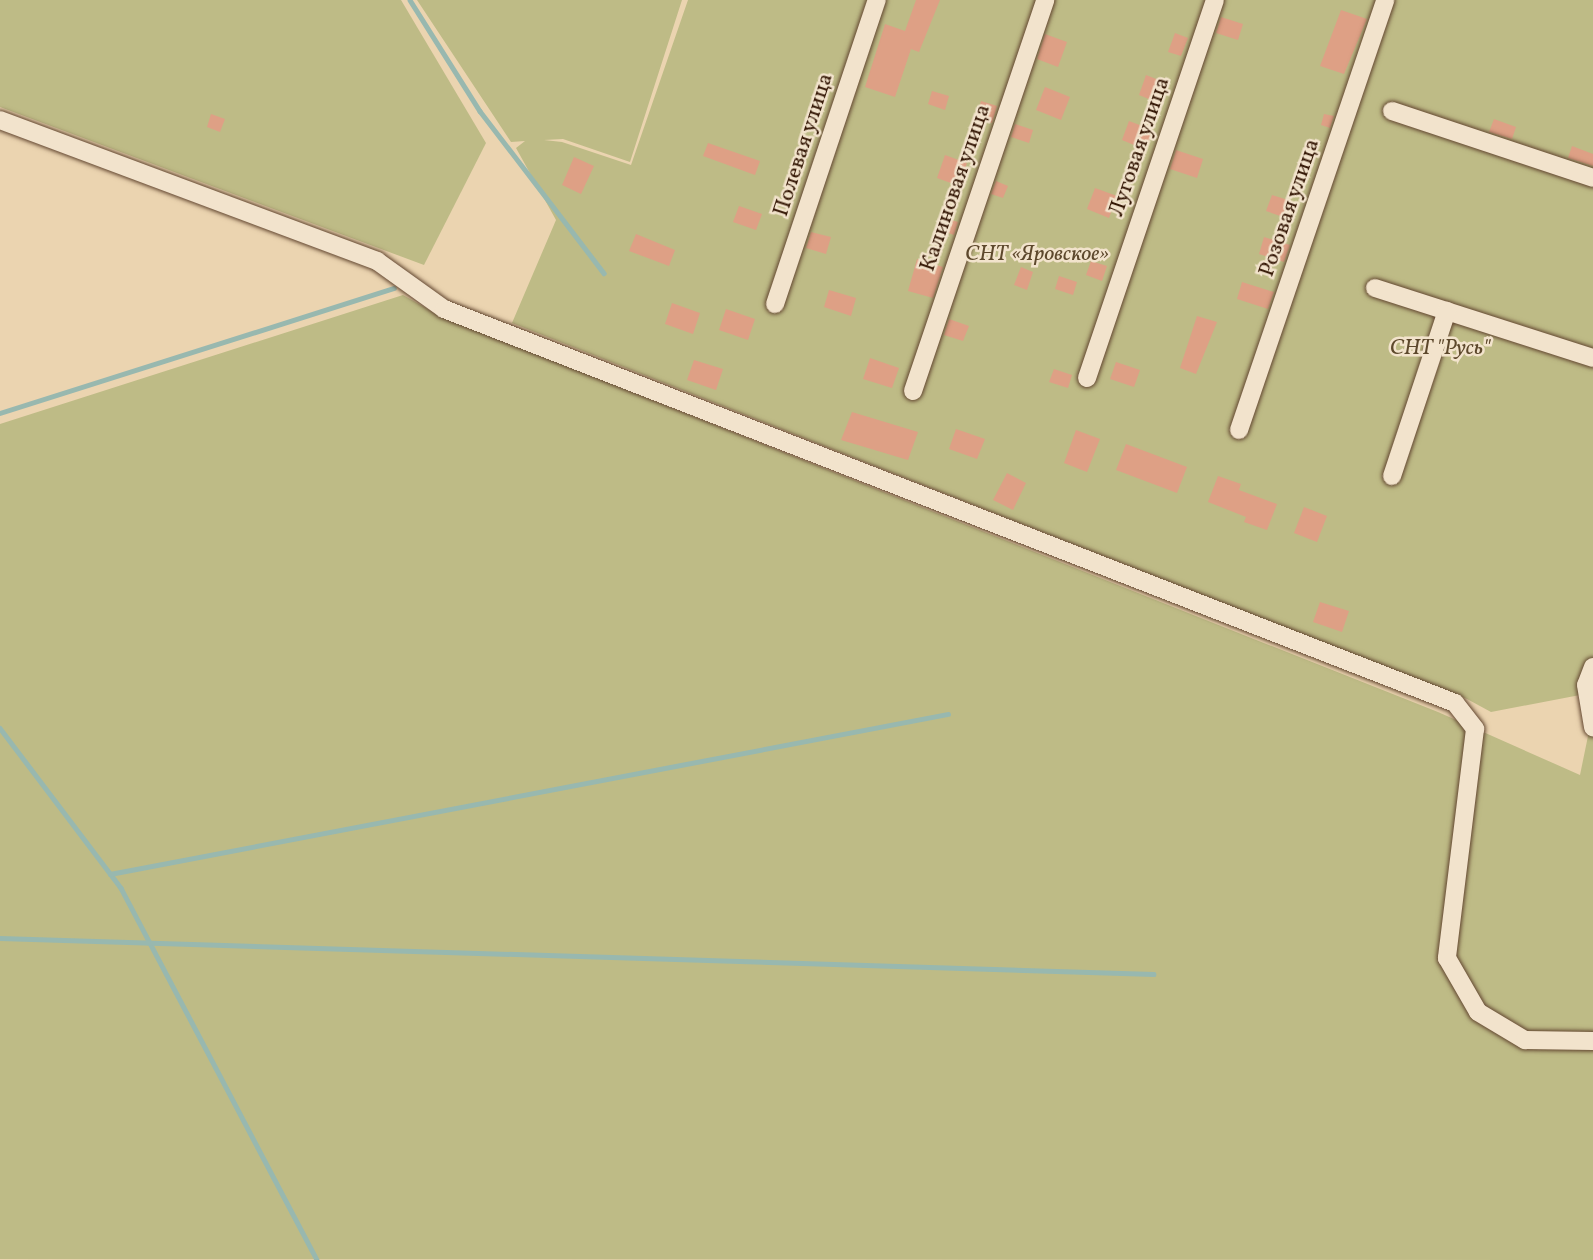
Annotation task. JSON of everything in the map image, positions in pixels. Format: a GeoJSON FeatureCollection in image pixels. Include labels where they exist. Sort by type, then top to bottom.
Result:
{"type":"FeatureCollection","features":[{"type":"Feature","properties":{"kind":"street","name":"Полевая улица"},"geometry":{"type":"LineString","coordinates":[[775,304],[877,0]]}},
{"type":"Feature","properties":{"kind":"street","name":"Калиновая улица"},"geometry":{"type":"LineString","coordinates":[[913,391],[1045,0]]}},
{"type":"Feature","properties":{"kind":"street","name":"Луговая улица"},"geometry":{"type":"LineString","coordinates":[[1087,378],[1215,0]]}},
{"type":"Feature","properties":{"kind":"street","name":"Розовая улица"},"geometry":{"type":"LineString","coordinates":[[1239,430],[1385,0]]}},
{"type":"Feature","properties":{"kind":"street"},"geometry":{"type":"LineString","coordinates":[[1392,111],[1593,178]]}},
{"type":"Feature","properties":{"kind":"street"},"geometry":{"type":"LineString","coordinates":[[0,120],[377,261],[444,309],[1455,703],[1475,729],[1447,958],[1478,1012],[1525,1040],[1593,1041]]}},
{"type":"Feature","properties":{"kind":"street"},"geometry":{"type":"LineString","coordinates":[[1375,288],[1593,357]]}},
{"type":"Feature","properties":{"kind":"street"},"geometry":{"type":"LineString","coordinates":[[1392,476],[1447,312]]}},
{"type":"Feature","properties":{"kind":"street"},"geometry":{"type":"LineString","coordinates":[[1593,667],[1586,685],[1593,727]]}},
{"type":"Feature","properties":{"kind":"green space"},"geometry":{"type":"Polygon","coordinates":[[[0,0],[401,0],[486,143],[424,265],[0,107],[0,0]]]}},
{"type":"Feature","properties":{"kind":"green space"},"geometry":{"type":"Polygon","coordinates":[[[417,0],[682,0],[630,162],[563,139],[544,140],[562,142],[631,165],[688,0],[1593,0],[1593,1260],[0,1259],[0,424],[403,295],[440,316],[1438,712],[1580,775],[1588,736],[1580,695],[1491,712],[1467,699],[512,323],[556,220],[516,148],[525,141],[511,142],[417,0]]]}},
{"type":"Feature","properties":{"kind":"building"},"geometry":{"type":"Polygon","coordinates":[[[916,0],[940,0],[919,52],[911,49],[895,97],[865,87],[885,24],[905,31],[916,0]]]}},
{"type":"Feature","properties":{"kind":"building"},"geometry":{"type":"Polygon","coordinates":[[[1341,10],[1367,19],[1344,74],[1320,66],[1341,10]]]}},
{"type":"Feature","properties":{"kind":"building"},"geometry":{"type":"Polygon","coordinates":[[[1221,17],[1243,24],[1238,40],[1216,33],[1221,17]]]}},
{"type":"Feature","properties":{"kind":"building"},"geometry":{"type":"Polygon","coordinates":[[[1175,33],[1188,38],[1181,56],[1168,52],[1175,33]]]}},
{"type":"Feature","properties":{"kind":"building"},"geometry":{"type":"Polygon","coordinates":[[[1045,34],[1067,42],[1058,67],[1037,59],[1045,34]]]}},
{"type":"Feature","properties":{"kind":"building"},"geometry":{"type":"Polygon","coordinates":[[[1146,75],[1169,84],[1161,104],[1139,95],[1146,75]]]}},
{"type":"Feature","properties":{"kind":"building"},"geometry":{"type":"Polygon","coordinates":[[[1045,87],[1070,97],[1061,120],[1036,110],[1045,87]]]}},
{"type":"Feature","properties":{"kind":"building"},"geometry":{"type":"Polygon","coordinates":[[[932,91],[949,96],[945,110],[928,104],[932,91]]]}},
{"type":"Feature","properties":{"kind":"building"},"geometry":{"type":"Polygon","coordinates":[[[981,101],[997,106],[992,123],[976,118],[981,101]]]}},
{"type":"Feature","properties":{"kind":"building"},"geometry":{"type":"Polygon","coordinates":[[[211,114],[225,119],[220,132],[207,127],[211,114]]]}},
{"type":"Feature","properties":{"kind":"building"},"geometry":{"type":"Polygon","coordinates":[[[1324,114],[1334,116],[1330,128],[1321,125],[1324,114]]]}},
{"type":"Feature","properties":{"kind":"building"},"geometry":{"type":"Polygon","coordinates":[[[1494,119],[1516,127],[1512,139],[1489,132],[1494,119]]]}},
{"type":"Feature","properties":{"kind":"building"},"geometry":{"type":"Polygon","coordinates":[[[1129,121],[1153,130],[1146,150],[1122,140],[1129,121]]]}},
{"type":"Feature","properties":{"kind":"building"},"geometry":{"type":"Polygon","coordinates":[[[1015,124],[1033,130],[1029,143],[1011,137],[1015,124]]]}},
{"type":"Feature","properties":{"kind":"building"},"geometry":{"type":"Polygon","coordinates":[[[708,143],[760,161],[755,175],[703,156],[708,143]]]}},
{"type":"Feature","properties":{"kind":"building"},"geometry":{"type":"Polygon","coordinates":[[[1572,146],[1593,154],[1593,166],[1568,158],[1572,146]]]}},
{"type":"Feature","properties":{"kind":"building"},"geometry":{"type":"Polygon","coordinates":[[[1176,150],[1203,159],[1197,178],[1170,169],[1176,150]]]}},
{"type":"Feature","properties":{"kind":"building"},"geometry":{"type":"Polygon","coordinates":[[[945,155],[967,163],[959,186],[937,178],[945,155]]]}},
{"type":"Feature","properties":{"kind":"building"},"geometry":{"type":"Polygon","coordinates":[[[574,157],[594,166],[581,194],[562,185],[574,157]]]}},
{"type":"Feature","properties":{"kind":"building"},"geometry":{"type":"Polygon","coordinates":[[[996,181],[1008,186],[1003,198],[991,194],[996,181]]]}},
{"type":"Feature","properties":{"kind":"building"},"geometry":{"type":"Polygon","coordinates":[[[1095,188],[1117,196],[1109,218],[1087,209],[1095,188]]]}},
{"type":"Feature","properties":{"kind":"building"},"geometry":{"type":"Polygon","coordinates":[[[1272,195],[1288,200],[1283,217],[1266,211],[1272,195]]]}},
{"type":"Feature","properties":{"kind":"building"},"geometry":{"type":"Polygon","coordinates":[[[739,206],[762,214],[756,230],[733,222],[739,206]]]}},
{"type":"Feature","properties":{"kind":"building"},"geometry":{"type":"Polygon","coordinates":[[[942,217],[958,222],[954,235],[937,229],[942,217]]]}},
{"type":"Feature","properties":{"kind":"building"},"geometry":{"type":"Polygon","coordinates":[[[811,232],[831,237],[826,254],[806,248],[811,232]]]}},
{"type":"Feature","properties":{"kind":"building"},"geometry":{"type":"Polygon","coordinates":[[[636,234],[675,250],[669,266],[629,251],[636,234]]]}},
{"type":"Feature","properties":{"kind":"building"},"geometry":{"type":"Polygon","coordinates":[[[1264,237],[1290,245],[1284,262],[1259,254],[1264,237]]]}},
{"type":"Feature","properties":{"kind":"building"},"geometry":{"type":"Polygon","coordinates":[[[917,259],[943,267],[933,298],[908,291],[917,259]]]}},
{"type":"Feature","properties":{"kind":"building"},"geometry":{"type":"Polygon","coordinates":[[[1091,261],[1107,266],[1102,281],[1086,275],[1091,261]]]}},
{"type":"Feature","properties":{"kind":"building"},"geometry":{"type":"Polygon","coordinates":[[[1021,267],[1033,272],[1027,290],[1014,285],[1021,267]]]}},
{"type":"Feature","properties":{"kind":"building"},"geometry":{"type":"Polygon","coordinates":[[[1059,276],[1077,282],[1073,295],[1055,289],[1059,276]]]}},
{"type":"Feature","properties":{"kind":"building"},"geometry":{"type":"Polygon","coordinates":[[[1242,282],[1274,292],[1268,309],[1237,299],[1242,282]]]}},
{"type":"Feature","properties":{"kind":"building"},"geometry":{"type":"Polygon","coordinates":[[[829,290],[856,298],[851,316],[824,307],[829,290]]]}},
{"type":"Feature","properties":{"kind":"building"},"geometry":{"type":"Polygon","coordinates":[[[672,303],[700,313],[693,334],[665,324],[672,303]]]}},
{"type":"Feature","properties":{"kind":"building"},"geometry":{"type":"Polygon","coordinates":[[[726,309],[755,319],[748,340],[719,330],[726,309]]]}},
{"type":"Feature","properties":{"kind":"building"},"geometry":{"type":"Polygon","coordinates":[[[1197,316],[1217,322],[1196,374],[1180,368],[1197,316]]]}},
{"type":"Feature","properties":{"kind":"building"},"geometry":{"type":"Polygon","coordinates":[[[949,319],[969,326],[963,341],[944,335],[949,319]]]}},
{"type":"Feature","properties":{"kind":"building"},"geometry":{"type":"Polygon","coordinates":[[[870,358],[899,368],[892,388],[863,379],[870,358]]]}},
{"type":"Feature","properties":{"kind":"building"},"geometry":{"type":"Polygon","coordinates":[[[694,360],[723,369],[716,390],[687,380],[694,360]]]}},
{"type":"Feature","properties":{"kind":"building"},"geometry":{"type":"Polygon","coordinates":[[[1116,362],[1140,370],[1134,387],[1110,379],[1116,362]]]}},
{"type":"Feature","properties":{"kind":"building"},"geometry":{"type":"Polygon","coordinates":[[[1054,369],[1072,375],[1068,388],[1049,382],[1054,369]]]}},
{"type":"Feature","properties":{"kind":"building"},"geometry":{"type":"Polygon","coordinates":[[[852,412],[918,432],[908,460],[841,440],[852,412]]]}},
{"type":"Feature","properties":{"kind":"building"},"geometry":{"type":"Polygon","coordinates":[[[956,429],[985,439],[977,459],[949,449],[956,429]]]}},
{"type":"Feature","properties":{"kind":"building"},"geometry":{"type":"Polygon","coordinates":[[[1076,430],[1100,439],[1087,472],[1064,463],[1076,430]]]}},
{"type":"Feature","properties":{"kind":"building"},"geometry":{"type":"Polygon","coordinates":[[[1126,444],[1187,467],[1177,493],[1116,470],[1126,444]]]}},
{"type":"Feature","properties":{"kind":"building"},"geometry":{"type":"Polygon","coordinates":[[[1007,473],[1026,483],[1013,510],[993,500],[1007,473]]]}},
{"type":"Feature","properties":{"kind":"building"},"geometry":{"type":"Polygon","coordinates":[[[1218,476],[1241,484],[1239,490],[1277,504],[1267,530],[1244,522],[1246,517],[1208,502],[1218,476]]]}},
{"type":"Feature","properties":{"kind":"building"},"geometry":{"type":"Polygon","coordinates":[[[1304,507],[1327,516],[1317,542],[1294,533],[1304,507]]]}},
{"type":"Feature","properties":{"kind":"building"},"geometry":{"type":"Polygon","coordinates":[[[1320,602],[1349,611],[1342,632],[1313,622],[1320,602]]]}},
{"type":"Feature","properties":{"kind":"waterway"},"geometry":{"type":"LineString","coordinates":[[410,0],[480,111],[604,273]]}},
{"type":"Feature","properties":{"kind":"waterway"},"geometry":{"type":"LineString","coordinates":[[0,413],[394,288]]}},
{"type":"Feature","properties":{"kind":"waterway"},"geometry":{"type":"LineString","coordinates":[[110,874],[948,714]]}},
{"type":"Feature","properties":{"kind":"waterway"},"geometry":{"type":"LineString","coordinates":[[0,728],[121,888],[317,1260]]}},
{"type":"Feature","properties":{"kind":"waterway"},"geometry":{"type":"LineString","coordinates":[[0,938],[1153,974]]}},
{"type":"Feature","properties":{"kind":"park label","name":"СНТ «Яровское»"},"geometry":{"type":"Point","coordinates":[1037,255]}},
{"type":"Feature","properties":{"kind":"park label","name":"СНТ \"Русь\""},"geometry":{"type":"Point","coordinates":[1440,349]}}]}
